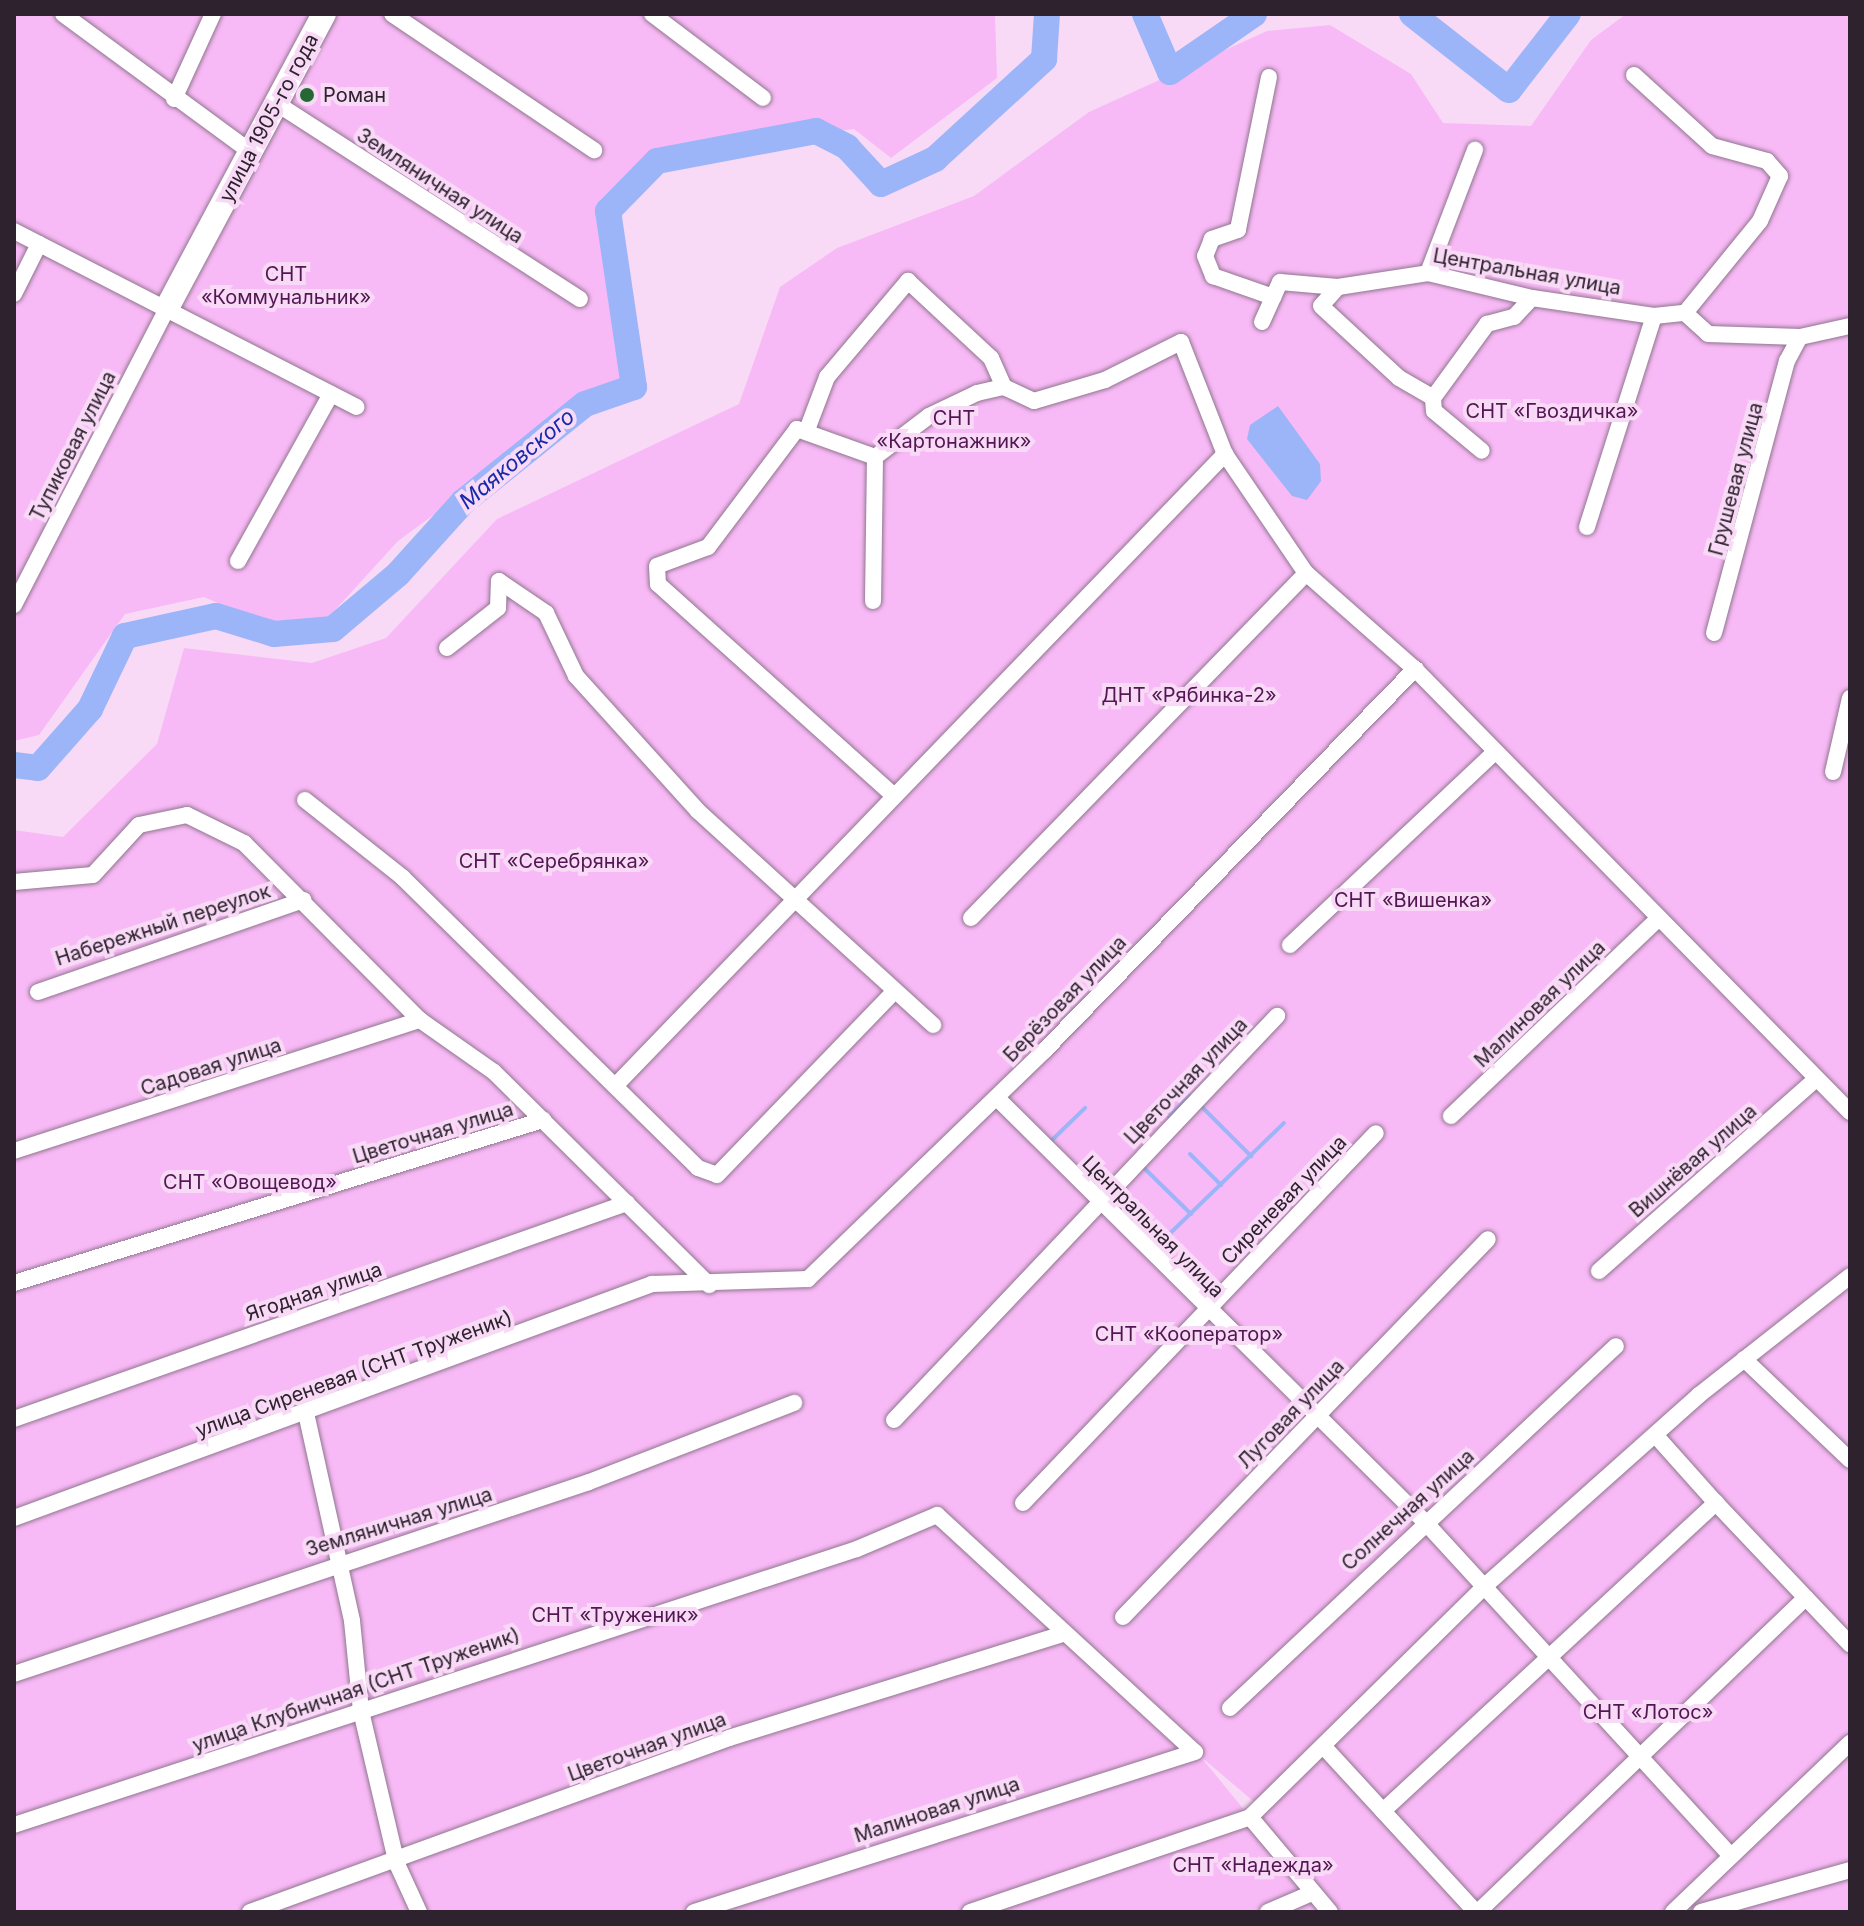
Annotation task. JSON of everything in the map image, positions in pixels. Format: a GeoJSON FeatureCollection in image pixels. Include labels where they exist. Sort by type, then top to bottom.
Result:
{"type":"FeatureCollection","features":[{"type":"Feature","properties":{"kind":"street"},"geometry":{"type":"LineString","coordinates":[[174,99],[213,14]]}},
{"type":"Feature","properties":{"kind":"street","name":"улица 1905-го года"},"geometry":{"type":"LineString","coordinates":[[168,306],[279,105],[324,14]]}},
{"type":"Feature","properties":{"kind":"street"},"geometry":{"type":"LineString","coordinates":[[392,14],[594,150]]}},
{"type":"Feature","properties":{"kind":"street"},"geometry":{"type":"LineString","coordinates":[[652,14],[763,98]]}},
{"type":"Feature","properties":{"kind":"street"},"geometry":{"type":"LineString","coordinates":[[67,15],[174,99],[251,152]]}},
{"type":"Feature","properties":{"kind":"street"},"geometry":{"type":"LineString","coordinates":[[1634,75],[1712,146],[1767,161],[1780,176],[1760,221],[1685,313],[1708,334],[1800,337],[1850,326]]}},
{"type":"Feature","properties":{"kind":"street"},"geometry":{"type":"LineString","coordinates":[[1262,322],[1273,297],[1213,276],[1205,256],[1212,239],[1238,230],[1269,77]]}},
{"type":"Feature","properties":{"kind":"street","name":"Земляничная улица"},"geometry":{"type":"LineString","coordinates":[[279,105],[580,299]]}},
{"type":"Feature","properties":{"kind":"street"},"geometry":{"type":"LineString","coordinates":[[1428,273],[1475,150]]}},
{"type":"Feature","properties":{"kind":"street"},"geometry":{"type":"LineString","coordinates":[[14,231],[168,306],[356,407]]}},
{"type":"Feature","properties":{"kind":"street"},"geometry":{"type":"LineString","coordinates":[[14,294],[39,244]]}},
{"type":"Feature","properties":{"kind":"street","name":"Центральная улица"},"geometry":{"type":"LineString","coordinates":[[1273,297],[1280,282],[1338,287],[1428,273],[1532,298],[1654,316],[1685,313]]}},
{"type":"Feature","properties":{"kind":"street"},"geometry":{"type":"LineString","coordinates":[[807,430],[827,377],[908,281],[991,358],[1004,387],[1034,401],[1105,380],[1181,342],[1225,454],[1306,573],[1415,669],[1814,1081],[1850,1112]]}},
{"type":"Feature","properties":{"kind":"street"},"geometry":{"type":"LineString","coordinates":[[1338,287],[1321,306],[1399,378],[1433,398]]}},
{"type":"Feature","properties":{"kind":"street"},"geometry":{"type":"LineString","coordinates":[[1482,451],[1434,411],[1433,398],[1487,324],[1514,317],[1532,298]]}},
{"type":"Feature","properties":{"kind":"street","name":"Тупиковая улица"},"geometry":{"type":"LineString","coordinates":[[14,605],[168,306]]}},
{"type":"Feature","properties":{"kind":"street"},"geometry":{"type":"LineString","coordinates":[[1587,527],[1654,316]]}},
{"type":"Feature","properties":{"kind":"street","name":"Грушевая улица"},"geometry":{"type":"LineString","coordinates":[[1714,633],[1787,361],[1800,337]]}},
{"type":"Feature","properties":{"kind":"street"},"geometry":{"type":"LineString","coordinates":[[875,457],[929,416],[1004,387]]}},
{"type":"Feature","properties":{"kind":"street"},"geometry":{"type":"LineString","coordinates":[[238,561],[331,394]]}},
{"type":"Feature","properties":{"kind":"street"},"geometry":{"type":"LineString","coordinates":[[875,457],[807,430],[797,429],[777,447],[708,547],[657,566],[658,584],[894,796]]}},
{"type":"Feature","properties":{"kind":"street"},"geometry":{"type":"LineString","coordinates":[[617,1084],[1225,454]]}},
{"type":"Feature","properties":{"kind":"street"},"geometry":{"type":"LineString","coordinates":[[873,601],[875,457]]}},
{"type":"Feature","properties":{"kind":"street"},"geometry":{"type":"LineString","coordinates":[[971,918],[1306,573]]}},
{"type":"Feature","properties":{"kind":"street"},"geometry":{"type":"LineString","coordinates":[[447,648],[498,608],[499,581],[546,613],[576,676],[698,811],[892,994],[933,1025]]}},
{"type":"Feature","properties":{"kind":"street","name":"Берёзовая улица"},"geometry":{"type":"LineString","coordinates":[[709,1285],[737,1277],[808,1279],[997,1098],[1415,669]]}},
{"type":"Feature","properties":{"kind":"street"},"geometry":{"type":"LineString","coordinates":[[1833,772],[1850,698]]}},
{"type":"Feature","properties":{"kind":"street"},"geometry":{"type":"LineString","coordinates":[[1290,945],[1494,753]]}},
{"type":"Feature","properties":{"kind":"street"},"geometry":{"type":"LineString","coordinates":[[305,800],[402,877],[617,1084],[698,1168],[717,1175],[892,994]]}},
{"type":"Feature","properties":{"kind":"street"},"geometry":{"type":"LineString","coordinates":[[14,882],[93,875],[139,825],[187,815],[244,843],[420,1020],[494,1072],[709,1285]]}},
{"type":"Feature","properties":{"kind":"street","name":"Набережный переулок"},"geometry":{"type":"LineString","coordinates":[[38,992],[303,900]]}},
{"type":"Feature","properties":{"kind":"street","name":"Малиновая улица"},"geometry":{"type":"LineString","coordinates":[[1451,1116],[1657,920]]}},
{"type":"Feature","properties":{"kind":"street","name":"Цветочная улица"},"geometry":{"type":"LineString","coordinates":[[894,1420],[1098,1200],[1277,1016]]}},
{"type":"Feature","properties":{"kind":"street","name":"Садовая улица"},"geometry":{"type":"LineString","coordinates":[[14,1151],[420,1020]]}},
{"type":"Feature","properties":{"kind":"street","name":"Вишнёвая улица"},"geometry":{"type":"LineString","coordinates":[[1599,1271],[1814,1081]]}},
{"type":"Feature","properties":{"kind":"street","name":"Центральная улица"},"geometry":{"type":"LineString","coordinates":[[997,1098],[1425,1522],[1642,1755],[1731,1856]]}},
{"type":"Feature","properties":{"kind":"street","name":"Цветочная улица"},"geometry":{"type":"LineString","coordinates":[[14,1283],[543,1120]]}},
{"type":"Feature","properties":{"kind":"street","name":"Сиреневая улица"},"geometry":{"type":"LineString","coordinates":[[1023,1503],[1376,1133]]}},
{"type":"Feature","properties":{"kind":"street","name":"Ягодная улица"},"geometry":{"type":"LineString","coordinates":[[14,1419],[627,1203]]}},
{"type":"Feature","properties":{"kind":"street","name":"Луговая улица"},"geometry":{"type":"LineString","coordinates":[[1123,1617],[1488,1239]]}},
{"type":"Feature","properties":{"kind":"street"},"geometry":{"type":"LineString","coordinates":[[970,1912],[1250,1817],[1325,1748],[1486,1585],[1744,1359],[1850,1276]]}},
{"type":"Feature","properties":{"kind":"street","name":"улица Сиреневая (СНТ Труженик)"},"geometry":{"type":"LineString","coordinates":[[14,1518],[652,1284],[709,1285]]}},
{"type":"Feature","properties":{"kind":"street","name":"Солнечная улица"},"geometry":{"type":"LineString","coordinates":[[1230,1708],[1616,1346]]}},
{"type":"Feature","properties":{"kind":"street"},"geometry":{"type":"LineString","coordinates":[[1744,1359],[1850,1460]]}},
{"type":"Feature","properties":{"kind":"street","name":"Земляничная улица"},"geometry":{"type":"LineString","coordinates":[[14,1674],[339,1560],[575,1487],[794,1403]]}},
{"type":"Feature","properties":{"kind":"street"},"geometry":{"type":"LineString","coordinates":[[306,1413],[339,1560],[361,1711],[397,1864],[419,1912]]}},
{"type":"Feature","properties":{"kind":"street"},"geometry":{"type":"LineString","coordinates":[[1656,1436],[1850,1644]]}},
{"type":"Feature","properties":{"kind":"street"},"geometry":{"type":"LineString","coordinates":[[1383,1811],[1716,1503]]}},
{"type":"Feature","properties":{"kind":"street","name":"улица Клубничная (СНТ Труженик)"},"geometry":{"type":"LineString","coordinates":[[14,1825],[857,1549],[937,1515],[1063,1634]]}},
{"type":"Feature","properties":{"kind":"street"},"geometry":{"type":"LineString","coordinates":[[1325,1748],[1477,1912],[1806,1598]]}},
{"type":"Feature","properties":{"kind":"street","name":"Малиновая улица"},"geometry":{"type":"LineString","coordinates":[[694,1912],[1195,1752],[1063,1634]]}},
{"type":"Feature","properties":{"kind":"street","name":"Цветочная улица"},"geometry":{"type":"LineString","coordinates":[[250,1912],[397,1864],[729,1738],[1063,1634]]}},
{"type":"Feature","properties":{"kind":"street"},"geometry":{"type":"LineString","coordinates":[[1673,1912],[1850,1743]]}},
{"type":"Feature","properties":{"kind":"street"},"geometry":{"type":"LineString","coordinates":[[1250,1817],[1330,1912]]}},
{"type":"Feature","properties":{"kind":"street"},"geometry":{"type":"LineString","coordinates":[[1701,1912],[1850,1870]]}},
{"type":"Feature","properties":{"kind":"street"},"geometry":{"type":"LineString","coordinates":[[1268,1912],[1312,1893]]}},
{"type":"Feature","properties":{"kind":"green space","name":"СНТ «Коммунальник»"},"geometry":{"type":"Polygon","coordinates":[[[14,14],[995,14],[997,78],[891,158],[854,129],[699,147],[657,161],[608,211],[634,387],[582,406],[398,541],[325,621],[261,622],[204,597],[125,614],[39,735],[14,741],[14,14]]]}},
{"type":"Feature","properties":{"kind":"green space"},"geometry":{"type":"Polygon","coordinates":[[[1626,14],[1850,14],[1850,1912],[14,1912],[14,830],[63,837],[157,744],[184,648],[312,663],[386,638],[497,519],[739,404],[780,287],[837,248],[974,196],[1089,112],[1267,31],[1330,25],[1411,74],[1443,123],[1531,126],[1591,40],[1626,14]],[[1200,1756],[1250,1817],[1265,1811],[1200,1756]]]}},
{"type":"Feature","properties":{"kind":"water"},"geometry":{"type":"Polygon","coordinates":[[[1278,406],[1320,464],[1321,481],[1307,500],[1292,496],[1247,439],[1250,425],[1278,406]]]}},
{"type":"Feature","properties":{"kind":"waterway","name":"Маяковского"},"geometry":{"type":"LineString","coordinates":[[14,765],[38,768],[90,709],[125,636],[216,616],[274,634],[333,629],[398,574],[463,502],[585,404],[634,387],[608,211],[657,161],[816,131],[847,147],[881,184],[935,159],[1044,59],[1047,14]]}},
{"type":"Feature","properties":{"kind":"waterway","name":"Маяковского"},"geometry":{"type":"LineString","coordinates":[[1145,14],[1170,72],[1254,14]]}},
{"type":"Feature","properties":{"kind":"waterway","name":"Маяковского"},"geometry":{"type":"LineString","coordinates":[[1412,14],[1509,90],[1568,14]]}},
{"type":"Feature","properties":{"kind":"waterway"},"geometry":{"type":"LineString","coordinates":[[1169,1117],[1190,1096]]}},
{"type":"Feature","properties":{"kind":"waterway"},"geometry":{"type":"LineString","coordinates":[[1199,1104],[1251,1156]]}},
{"type":"Feature","properties":{"kind":"waterway"},"geometry":{"type":"LineString","coordinates":[[1050,1142],[1085,1108]]}},
{"type":"Feature","properties":{"kind":"waterway"},"geometry":{"type":"LineString","coordinates":[[1156,1247],[1284,1123]]}},
{"type":"Feature","properties":{"kind":"waterway"},"geometry":{"type":"LineString","coordinates":[[1190,1154],[1221,1185]]}},
{"type":"Feature","properties":{"kind":"waterway"},"geometry":{"type":"LineString","coordinates":[[1141,1165],[1191,1214]]}},
{"type":"Feature","properties":{"kind":"place","name":"Роман"},"geometry":{"type":"Point","coordinates":[307,95]}},
{"type":"Feature","properties":{"kind":"park label","name":"СНТ «Гвоздичка»"},"geometry":{"type":"Point","coordinates":[1552,411]}},
{"type":"Feature","properties":{"kind":"park label","name":"СНТ «Картонажник»"},"geometry":{"type":"Point","coordinates":[954,430]}},
{"type":"Feature","properties":{"kind":"park label","name":"ДНТ «Рябинка-2»"},"geometry":{"type":"Point","coordinates":[1189,695]}},
{"type":"Feature","properties":{"kind":"park label","name":"СНТ «Серебрянка»"},"geometry":{"type":"Point","coordinates":[554,861]}},
{"type":"Feature","properties":{"kind":"park label","name":"СНТ «Вишенка»"},"geometry":{"type":"Point","coordinates":[1413,900]}},
{"type":"Feature","properties":{"kind":"park label","name":"СНТ «Овощевод»"},"geometry":{"type":"Point","coordinates":[250,1182]}},
{"type":"Feature","properties":{"kind":"park label","name":"СНТ «Кооператор»"},"geometry":{"type":"Point","coordinates":[1189,1334]}},
{"type":"Feature","properties":{"kind":"park label","name":"СНТ «Труженик»"},"geometry":{"type":"Point","coordinates":[615,1615]}},
{"type":"Feature","properties":{"kind":"park label","name":"СНТ «Лотос»"},"geometry":{"type":"Point","coordinates":[1648,1712]}},
{"type":"Feature","properties":{"kind":"park label","name":"СНТ «Надежда»"},"geometry":{"type":"Point","coordinates":[1253,1865]}}]}
